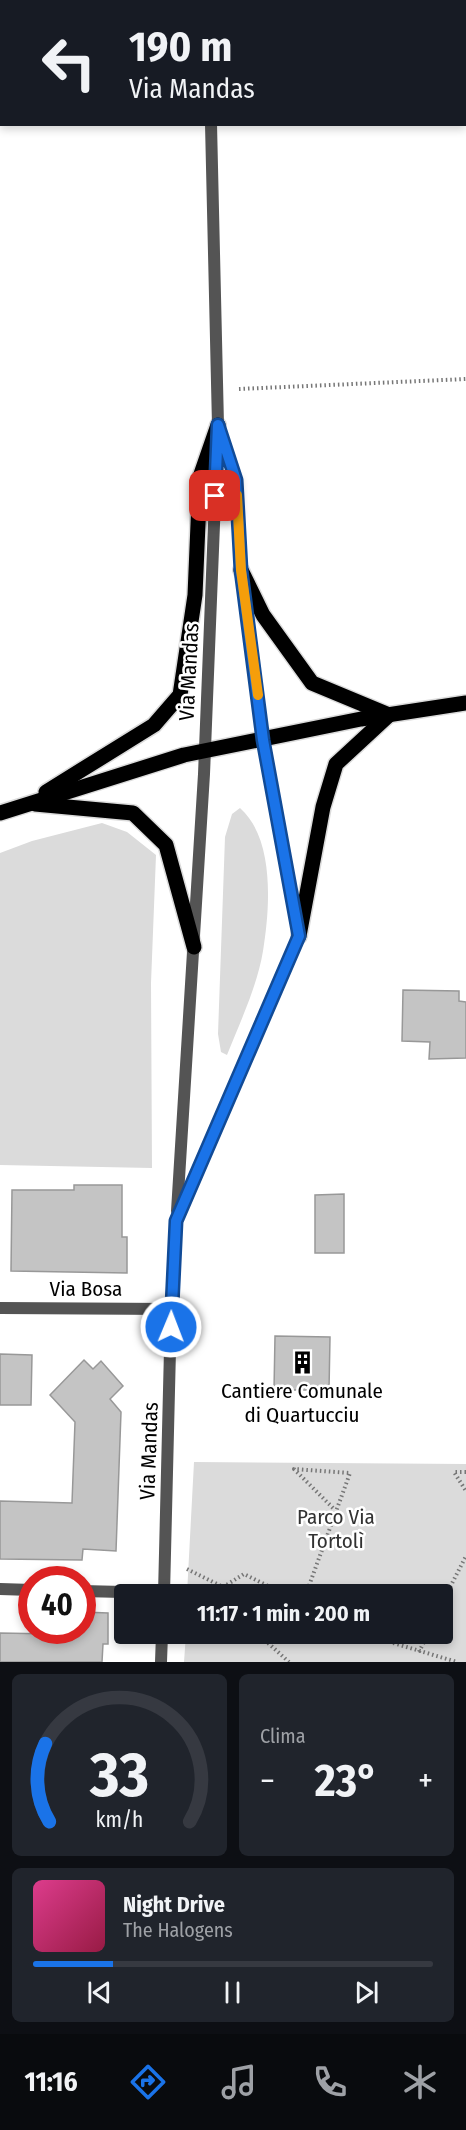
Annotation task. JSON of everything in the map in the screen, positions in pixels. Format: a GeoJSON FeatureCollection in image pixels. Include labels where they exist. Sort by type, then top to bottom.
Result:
{"type":"FeatureCollection","features":[{"type":"Feature","properties":{"kind":"main road"},"geometry":{"type":"LineString","coordinates":[[26,804],[154,725],[180,694],[195,595],[200,477],[218,425]]}},
{"type":"Feature","properties":{"kind":"main road"},"geometry":{"type":"LineString","coordinates":[[241,570],[263,615],[312,683],[389,715]]}},
{"type":"Feature","properties":{"kind":"main road"},"geometry":{"type":"LineString","coordinates":[[0,813],[205,751],[389,715],[466,703]]}},
{"type":"Feature","properties":{"kind":"main road"},"geometry":{"type":"LineString","coordinates":[[299,936],[323,807],[336,764],[389,715]]}},
{"type":"Feature","properties":{"kind":"main road"},"geometry":{"type":"LineString","coordinates":[[26,804],[133,813],[166,845],[194,947]]}},
{"type":"Feature","properties":{"kind":"street","name":"Via Mandas"},"geometry":{"type":"LineString","coordinates":[[164,1584],[171,1309],[205,751],[218,425],[211,126]]}},
{"type":"Feature","properties":{"kind":"street"},"geometry":{"type":"LineString","coordinates":[[176,1221],[299,936],[263,740],[241,570],[236,480],[218,425]]}},
{"type":"Feature","properties":{"kind":"street","name":"Via Bosa"},"geometry":{"type":"LineString","coordinates":[[0,1308],[171,1309]]}},
{"type":"Feature","properties":{"kind":"street"},"geometry":{"type":"LineString","coordinates":[[0,1590],[18,1590]]}},
{"type":"Feature","properties":{"kind":"street"},"geometry":{"type":"LineString","coordinates":[[96,1592],[114,1592]]}},
{"type":"Feature","properties":{"kind":"street"},"geometry":{"type":"LineString","coordinates":[[161,1662],[162,1644]]}},
{"type":"Feature","properties":{"kind":"path"},"geometry":{"type":"LineString","coordinates":[[218,390],[466,379]]}},
{"type":"Feature","properties":{"kind":"path"},"geometry":{"type":"LineString","coordinates":[[309,1584],[350,1473],[294,1469],[335,1510]]}},
{"type":"Feature","properties":{"kind":"path"},"geometry":{"type":"LineString","coordinates":[[466,1472],[454,1472],[466,1491]]}},
{"type":"Feature","properties":{"kind":"path"},"geometry":{"type":"LineString","coordinates":[[452,1584],[466,1556]]}},
{"type":"Feature","properties":{"kind":"path"},"geometry":{"type":"LineString","coordinates":[[165,1558],[217,1584]]}},
{"type":"Feature","properties":{"kind":"path"},"geometry":{"type":"LineString","coordinates":[[228,1584],[244,1574],[264,1584]]}},
{"type":"Feature","properties":{"kind":"path"},"geometry":{"type":"LineString","coordinates":[[269,1644],[289,1662]]}},
{"type":"Feature","properties":{"kind":"path"},"geometry":{"type":"LineString","coordinates":[[394,1644],[457,1662]]}},
{"type":"Feature","properties":{"kind":"path"},"geometry":{"type":"LineString","coordinates":[[419,1652],[423,1644]]}},
{"type":"Feature","properties":{"kind":"green space"},"geometry":{"type":"Polygon","coordinates":[[[240,808],[251,821],[265,856],[267,915],[257,978],[227,1055],[221,1052],[218,1034],[225,837],[232,814],[240,808]]]}},
{"type":"Feature","properties":{"kind":"green space"},"geometry":{"type":"Polygon","coordinates":[[[102,823],[127,832],[156,855],[151,983],[152,1168],[0,1165],[0,853],[32,841],[102,823]]]}},
{"type":"Feature","properties":{"kind":"green space","name":"Parco Via Tortolì"},"geometry":{"type":"Polygon","coordinates":[[[194,1462],[466,1464],[466,1662],[184,1662],[185,1644],[453,1644],[453,1584],[188,1584],[194,1462]]]}},
{"type":"Feature","properties":{"kind":"building"},"geometry":{"type":"Polygon","coordinates":[[[403,990],[459,991],[459,1001],[466,1002],[466,1058],[429,1059],[430,1042],[402,1041],[403,990]]]}},
{"type":"Feature","properties":{"kind":"building"},"geometry":{"type":"Polygon","coordinates":[[[74,1185],[122,1185],[122,1237],[127,1237],[127,1273],[11,1271],[12,1190],[74,1190],[74,1185]]]}},
{"type":"Feature","properties":{"kind":"building"},"geometry":{"type":"Polygon","coordinates":[[[344,1194],[344,1253],[315,1253],[315,1195],[344,1194]]]}},
{"type":"Feature","properties":{"kind":"building","name":"Cantiere Comunale di Quartucciu"},"geometry":{"type":"Polygon","coordinates":[[[275,1336],[330,1337],[329,1390],[274,1390],[275,1336]]]}},
{"type":"Feature","properties":{"kind":"building"},"geometry":{"type":"Polygon","coordinates":[[[0,1354],[32,1355],[31,1405],[0,1405],[0,1354]]]}},
{"type":"Feature","properties":{"kind":"building"},"geometry":{"type":"Polygon","coordinates":[[[84,1360],[93,1369],[101,1361],[123,1386],[110,1399],[121,1412],[116,1551],[83,1549],[82,1560],[0,1559],[0,1501],[72,1503],[75,1422],[50,1395],[84,1360]]]}},
{"type":"Feature","properties":{"kind":"building"},"geometry":{"type":"Polygon","coordinates":[[[96,1613],[108,1613],[108,1644],[103,1644],[102,1662],[0,1662],[0,1633],[18,1633],[18,1644],[96,1644],[96,1613]]]}},
{"type":"Feature","properties":{"kind":"slow traffic"},"geometry":{"type":"LineString","coordinates":[[237,495],[241,570],[258,695]]}},
{"type":"Feature","properties":{"kind":"place","name":"Cantiere Comunale di Quartucciu"},"geometry":{"type":"Point","coordinates":[302,1363]}},
{"type":"Feature","properties":{"kind":"route"},"geometry":{"type":"LineString","coordinates":[[171,1327],[176,1221],[299,936],[263,740],[241,570],[236,480],[218,425],[215,496]]}}]}
